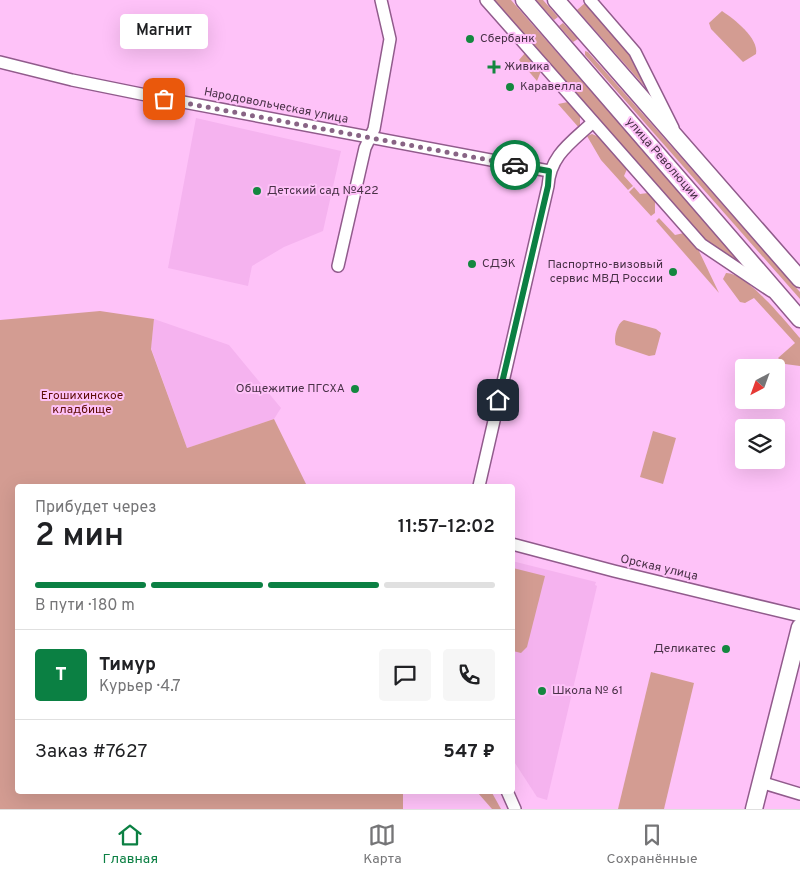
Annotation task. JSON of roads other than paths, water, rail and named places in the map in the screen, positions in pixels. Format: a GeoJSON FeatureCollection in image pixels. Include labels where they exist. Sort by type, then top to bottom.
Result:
{"type":"FeatureCollection","features":[{"type":"Feature","properties":{"kind":"main road","name":"улица Революции"},"geometry":{"type":"LineString","coordinates":[[524,0],[800,319]]}},
{"type":"Feature","properties":{"kind":"main road","name":"улица Революции"},"geometry":{"type":"LineString","coordinates":[[556,0],[677,136],[800,279]]}},
{"type":"Feature","properties":{"kind":"main road"},"geometry":{"type":"LineString","coordinates":[[576,60],[575,52],[580,42],[589,41],[594,43]]}},
{"type":"Feature","properties":{"kind":"main road"},"geometry":{"type":"LineString","coordinates":[[754,809],[800,627]]}},
{"type":"Feature","properties":{"kind":"street"},"geometry":{"type":"LineString","coordinates":[[338,266],[370,138],[374,129],[390,39],[381,0]]}},
{"type":"Feature","properties":{"kind":"street"},"geometry":{"type":"LineString","coordinates":[[486,0],[701,244],[783,299]]}},
{"type":"Feature","properties":{"kind":"street"},"geometry":{"type":"LineString","coordinates":[[594,1],[635,52],[677,136]]}},
{"type":"Feature","properties":{"kind":"street","name":"Народовольческая улица"},"geometry":{"type":"LineString","coordinates":[[0,62],[72,80],[549,171]]}},
{"type":"Feature","properties":{"kind":"street"},"geometry":{"type":"LineString","coordinates":[[479,484],[548,186],[549,171],[554,159],[593,122]]}},
{"type":"Feature","properties":{"kind":"street","name":"Орская улица"},"geometry":{"type":"LineString","coordinates":[[515,545],[609,570],[800,616]]}},
{"type":"Feature","properties":{"kind":"street"},"geometry":{"type":"LineString","coordinates":[[760,782],[800,794]]}},
{"type":"Feature","properties":{"kind":"street"},"geometry":{"type":"LineString","coordinates":[[508,794],[515,809]]}},
{"type":"Feature","properties":{"kind":"place","name":"Сбербанк"},"geometry":{"type":"Point","coordinates":[470,39]}},
{"type":"Feature","properties":{"kind":"place","name":"Живика"},"geometry":{"type":"Point","coordinates":[494,67]}},
{"type":"Feature","properties":{"kind":"place","name":"Каравелла"},"geometry":{"type":"Point","coordinates":[510,87]}},
{"type":"Feature","properties":{"kind":"place","name":"Магнит"},"geometry":{"type":"Point","coordinates":[164,99]}},
{"type":"Feature","properties":{"kind":"place","name":"Детский сад №422"},"geometry":{"type":"Point","coordinates":[257,191]}},
{"type":"Feature","properties":{"kind":"place","name":"СДЭК"},"geometry":{"type":"Point","coordinates":[472,264]}},
{"type":"Feature","properties":{"kind":"place","name":"Паспортно-визовый сервис МВД России"},"geometry":{"type":"Point","coordinates":[673,272]}},
{"type":"Feature","properties":{"kind":"place","name":"Общежитие ПГСХА"},"geometry":{"type":"Point","coordinates":[355,389]}},
{"type":"Feature","properties":{"kind":"place","name":"Деликатес"},"geometry":{"type":"Point","coordinates":[726,649]}},
{"type":"Feature","properties":{"kind":"place","name":"Школа № 61"},"geometry":{"type":"Point","coordinates":[542,691]}},
{"type":"Feature","properties":{"kind":"park label","name":"Егошихинское кладбище"},"geometry":{"type":"Point","coordinates":[82,403]}}]}
